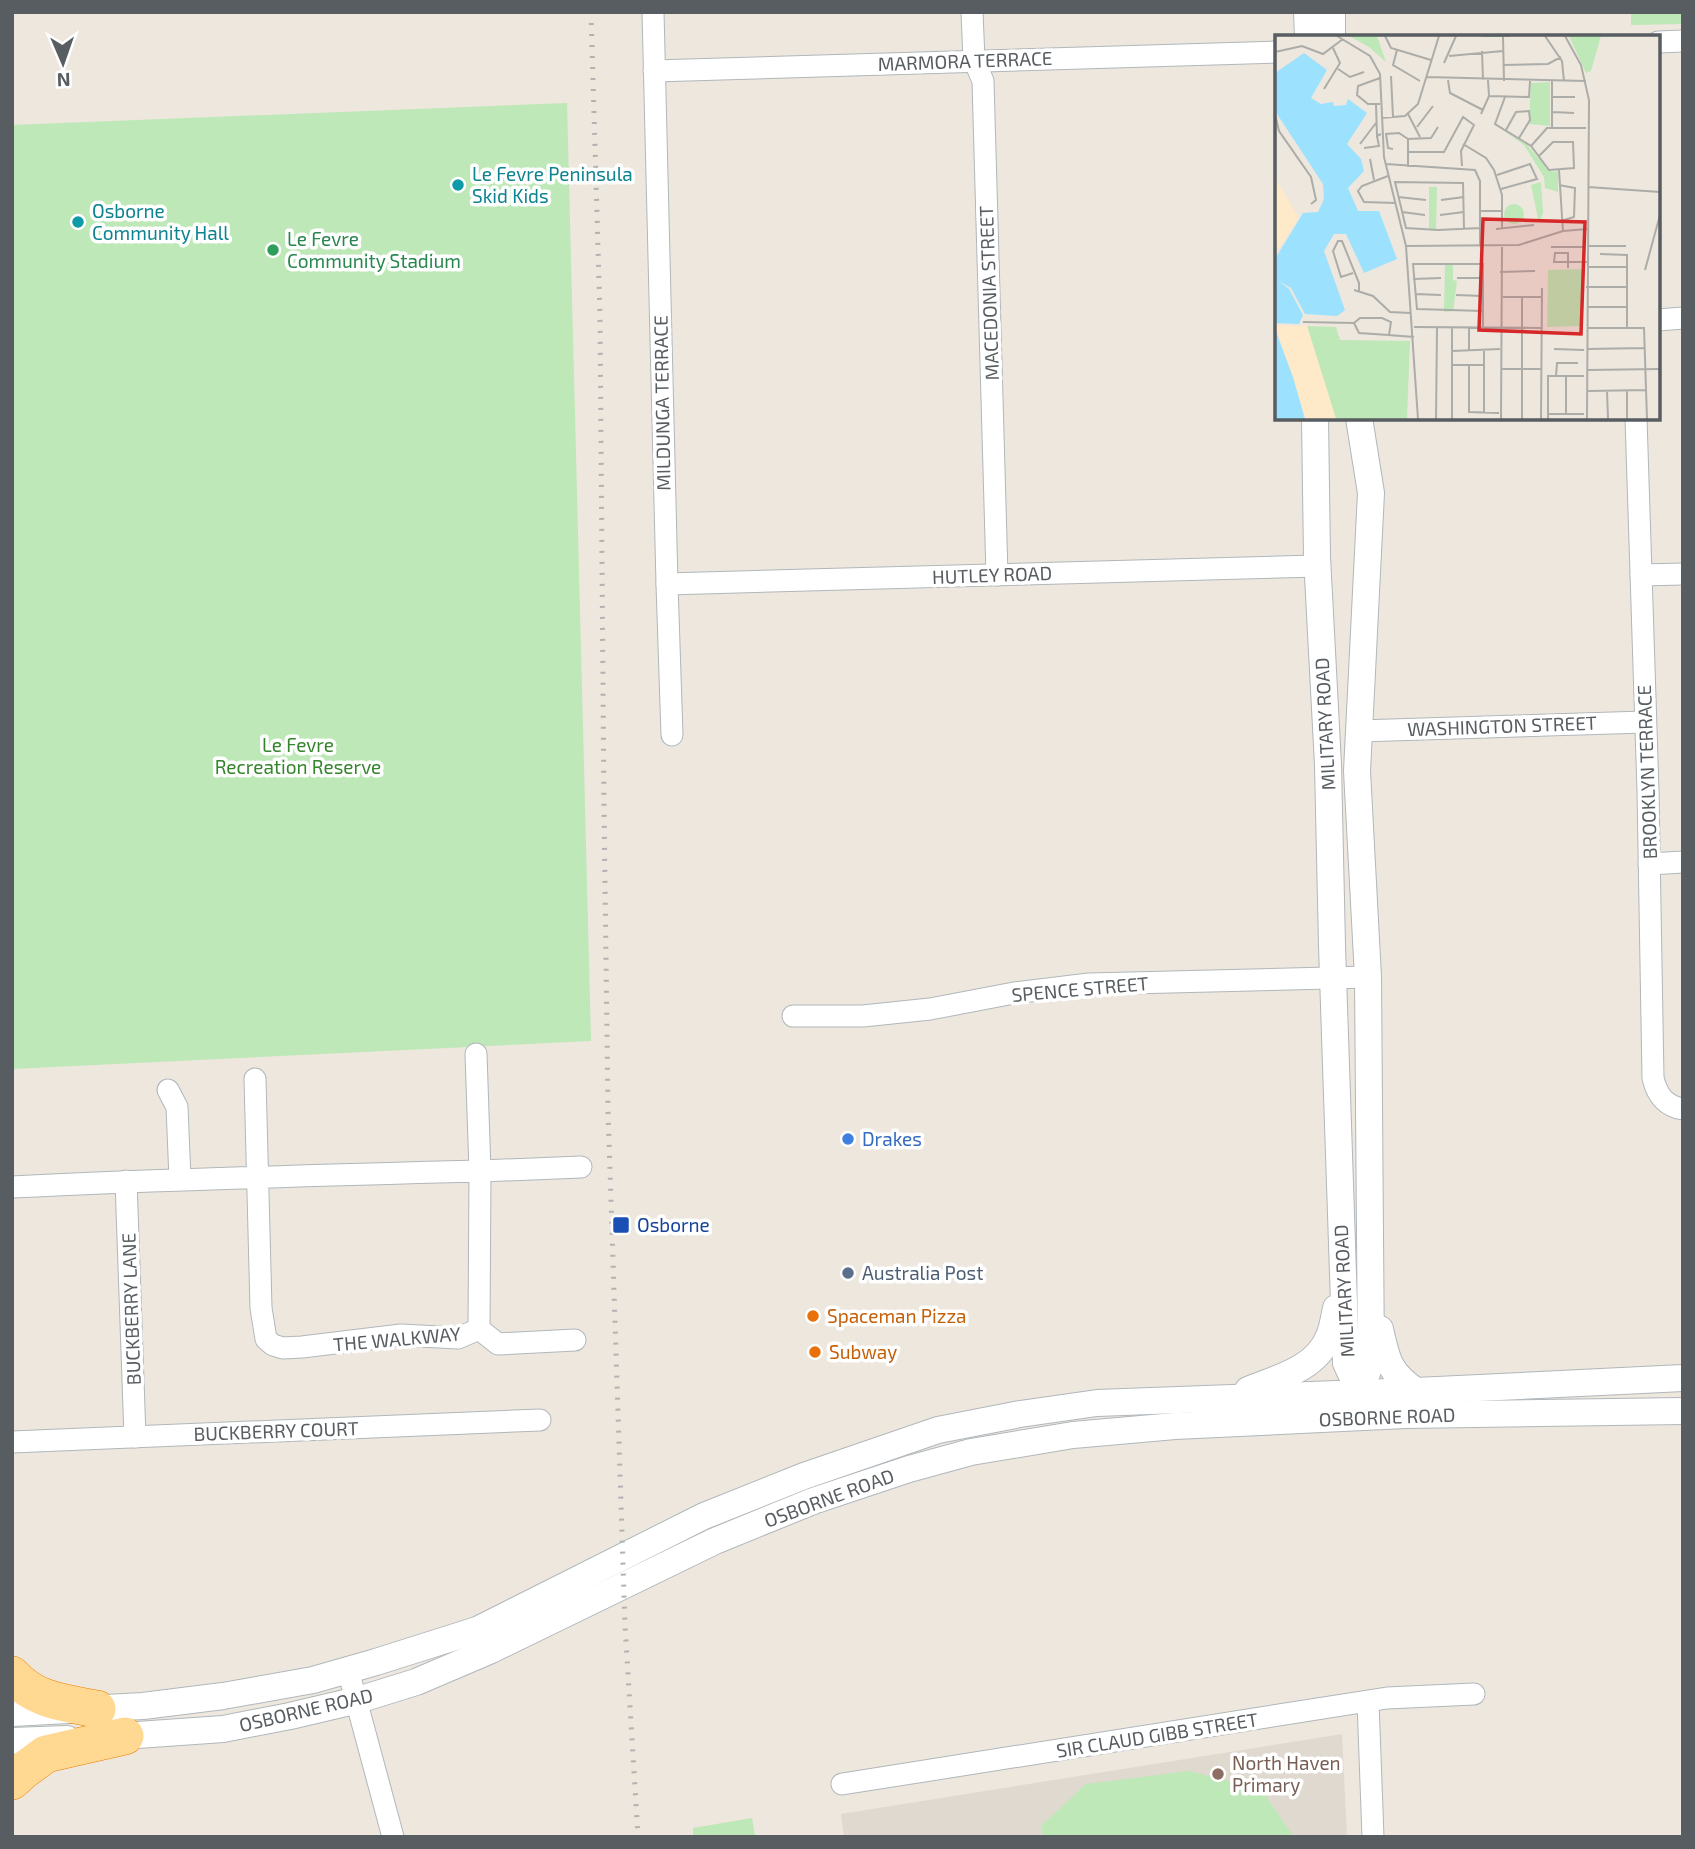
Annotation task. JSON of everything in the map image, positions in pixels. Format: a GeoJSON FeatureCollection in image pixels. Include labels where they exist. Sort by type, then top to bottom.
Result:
{"type":"FeatureCollection","features":[{"type":"Feature","properties":{"kind":"highway"},"geometry":{"type":"LineString","coordinates":[[12,1675],[21,1686],[49,1701],[97,1709]]}},
{"type":"Feature","properties":{"kind":"highway"},"geometry":{"type":"LineString","coordinates":[[12,1781],[46,1754],[125,1736]]}},
{"type":"Feature","properties":{"kind":"street","name":"MILDUNGA TERRACE"},"geometry":{"type":"LineString","coordinates":[[653,12],[672,735]]}},
{"type":"Feature","properties":{"kind":"street","name":"MACEDONIA STREET"},"geometry":{"type":"LineString","coordinates":[[972,12],[974,60],[983,81],[997,575]]}},
{"type":"Feature","properties":{"kind":"street"},"geometry":{"type":"LineString","coordinates":[[1307,12],[1308,35]]}},
{"type":"Feature","properties":{"kind":"street"},"geometry":{"type":"LineString","coordinates":[[1332,12],[1332,35]]}},
{"type":"Feature","properties":{"kind":"street"},"geometry":{"type":"LineString","coordinates":[[1660,41],[1683,41]]}},
{"type":"Feature","properties":{"kind":"street","name":"MARMORA TERRACE"},"geometry":{"type":"LineString","coordinates":[[654,71],[1275,52]]}},
{"type":"Feature","properties":{"kind":"street"},"geometry":{"type":"LineString","coordinates":[[1660,320],[1683,318]]}},
{"type":"Feature","properties":{"kind":"street","name":"MILITARY ROAD"},"geometry":{"type":"LineString","coordinates":[[1315,420],[1317,566],[1328,765],[1346,1363],[1360,1393]]}},
{"type":"Feature","properties":{"kind":"street","name":"MILITARY ROAD"},"geometry":{"type":"LineString","coordinates":[[1359,420],[1371,494],[1357,771],[1368,977],[1371,1362],[1360,1393]]}},
{"type":"Feature","properties":{"kind":"street","name":"BROOKLYN TERRACE"},"geometry":{"type":"LineString","coordinates":[[1636,420],[1646,722],[1653,1078],[1656,1090],[1664,1102],[1674,1108],[1683,1109]]}},
{"type":"Feature","properties":{"kind":"street","name":"HUTLEY ROAD"},"geometry":{"type":"LineString","coordinates":[[667,583],[1317,566]]}},
{"type":"Feature","properties":{"kind":"street"},"geometry":{"type":"LineString","coordinates":[[1641,575],[1683,575]]}},
{"type":"Feature","properties":{"kind":"street","name":"WASHINGTON STREET"},"geometry":{"type":"LineString","coordinates":[[1359,731],[1646,722]]}},
{"type":"Feature","properties":{"kind":"street"},"geometry":{"type":"LineString","coordinates":[[1649,864],[1683,863]]}},
{"type":"Feature","properties":{"kind":"street","name":"SPENCE STREET"},"geometry":{"type":"LineString","coordinates":[[793,1016],[863,1016],[930,1009],[1014,993],[1089,984],[1368,977]]}},
{"type":"Feature","properties":{"kind":"street","name":"THE WALKWAY"},"geometry":{"type":"LineString","coordinates":[[257,1177],[262,1318],[266,1339],[273,1345],[283,1348],[302,1347],[401,1335],[458,1338],[479,1329],[480,1171],[476,1054]]}},
{"type":"Feature","properties":{"kind":"street"},"geometry":{"type":"LineString","coordinates":[[255,1079],[257,1177]]}},
{"type":"Feature","properties":{"kind":"street"},"geometry":{"type":"LineString","coordinates":[[168,1090],[177,1107],[180,1179]]}},
{"type":"Feature","properties":{"kind":"street"},"geometry":{"type":"LineString","coordinates":[[12,1186],[581,1167]]}},
{"type":"Feature","properties":{"kind":"street","name":"BUCKBERRY LANE"},"geometry":{"type":"LineString","coordinates":[[126,1181],[135,1437]]}},
{"type":"Feature","properties":{"kind":"street"},"geometry":{"type":"LineString","coordinates":[[1230,1397],[1299,1370],[1320,1351],[1329,1337],[1343,1282]]}},
{"type":"Feature","properties":{"kind":"street"},"geometry":{"type":"LineString","coordinates":[[1369,1283],[1384,1350],[1399,1380],[1416,1391]]}},
{"type":"Feature","properties":{"kind":"street"},"geometry":{"type":"LineString","coordinates":[[479,1329],[498,1344],[575,1340]]}},
{"type":"Feature","properties":{"kind":"street","name":"OSBORNE ROAD"},"geometry":{"type":"LineString","coordinates":[[12,1713],[97,1709],[223,1696],[313,1680],[348,1670],[477,1630],[704,1516],[804,1476],[938,1430],[1097,1403],[1683,1378]]}},
{"type":"Feature","properties":{"kind":"street"},"geometry":{"type":"LineString","coordinates":[[1317,1419],[1360,1393],[1405,1415]]}},
{"type":"Feature","properties":{"kind":"street","name":"OSBORNE ROAD"},"geometry":{"type":"LineString","coordinates":[[12,1741],[223,1729],[358,1700],[416,1682],[491,1650],[727,1536],[813,1501],[909,1469],[971,1452],[1073,1435],[1175,1426],[1405,1415],[1683,1411]]}},
{"type":"Feature","properties":{"kind":"street","name":"BUCKBERRY COURT"},"geometry":{"type":"LineString","coordinates":[[12,1442],[540,1420]]}},
{"type":"Feature","properties":{"kind":"street"},"geometry":{"type":"LineString","coordinates":[[909,1469],[938,1430],[971,1452]]}},
{"type":"Feature","properties":{"kind":"street"},"geometry":{"type":"LineString","coordinates":[[348,1670],[393,1837]]}},
{"type":"Feature","properties":{"kind":"street","name":"SIR CLAUD GIBB STREET"},"geometry":{"type":"LineString","coordinates":[[842,1784],[1387,1698],[1474,1695]]}},
{"type":"Feature","properties":{"kind":"street"},"geometry":{"type":"LineString","coordinates":[[1368,1702],[1373,1837]]}},
{"type":"Feature","properties":{"kind":"shaded area","name":"North Haven Primary"},"geometry":{"type":"Polygon","coordinates":[[[1342,1734],[1347,1837],[844,1837],[841,1814],[1342,1734]]]}},
{"type":"Feature","properties":{"kind":"green space"},"geometry":{"type":"Polygon","coordinates":[[[1631,12],[1683,12],[1683,24],[1631,25],[1631,12]]]}},
{"type":"Feature","properties":{"kind":"green space","name":"Le Fevre Recreation Reserve"},"geometry":{"type":"Polygon","coordinates":[[[567,103],[591,1041],[12,1069],[12,125],[567,103]]]}},
{"type":"Feature","properties":{"kind":"green space"},"geometry":{"type":"Polygon","coordinates":[[[1189,1771],[1261,1789],[1294,1837],[1043,1837],[1041,1826],[1086,1784],[1189,1771]]]}},
{"type":"Feature","properties":{"kind":"green space"},"geometry":{"type":"Polygon","coordinates":[[[752,1818],[755,1837],[693,1837],[693,1828],[752,1818]]]}},
{"type":"Feature","properties":{"kind":"railway"},"geometry":{"type":"LineString","coordinates":[[591,12],[600,315],[608,1110],[625,1625],[638,1837]]}},
{"type":"Feature","properties":{"kind":"place","name":"Le Fevre Peninsula Skid Kids"},"geometry":{"type":"Point","coordinates":[458,185]}},
{"type":"Feature","properties":{"kind":"place","name":"Osborne Community Hall"},"geometry":{"type":"Point","coordinates":[78,222]}},
{"type":"Feature","properties":{"kind":"place","name":"Le Fevre Community Stadium"},"geometry":{"type":"Point","coordinates":[273,250]}},
{"type":"Feature","properties":{"kind":"place","name":"Drakes"},"geometry":{"type":"Point","coordinates":[848,1139]}},
{"type":"Feature","properties":{"kind":"place","name":"Osborne"},"geometry":{"type":"Point","coordinates":[621,1225]}},
{"type":"Feature","properties":{"kind":"place","name":"Australia Post"},"geometry":{"type":"Point","coordinates":[848,1273]}},
{"type":"Feature","properties":{"kind":"place","name":"Spaceman Pizza"},"geometry":{"type":"Point","coordinates":[813,1316]}},
{"type":"Feature","properties":{"kind":"place","name":"Subway"},"geometry":{"type":"Point","coordinates":[815,1352]}},
{"type":"Feature","properties":{"kind":"place","name":"North Haven Primary"},"geometry":{"type":"Point","coordinates":[1218,1774]}}]}
